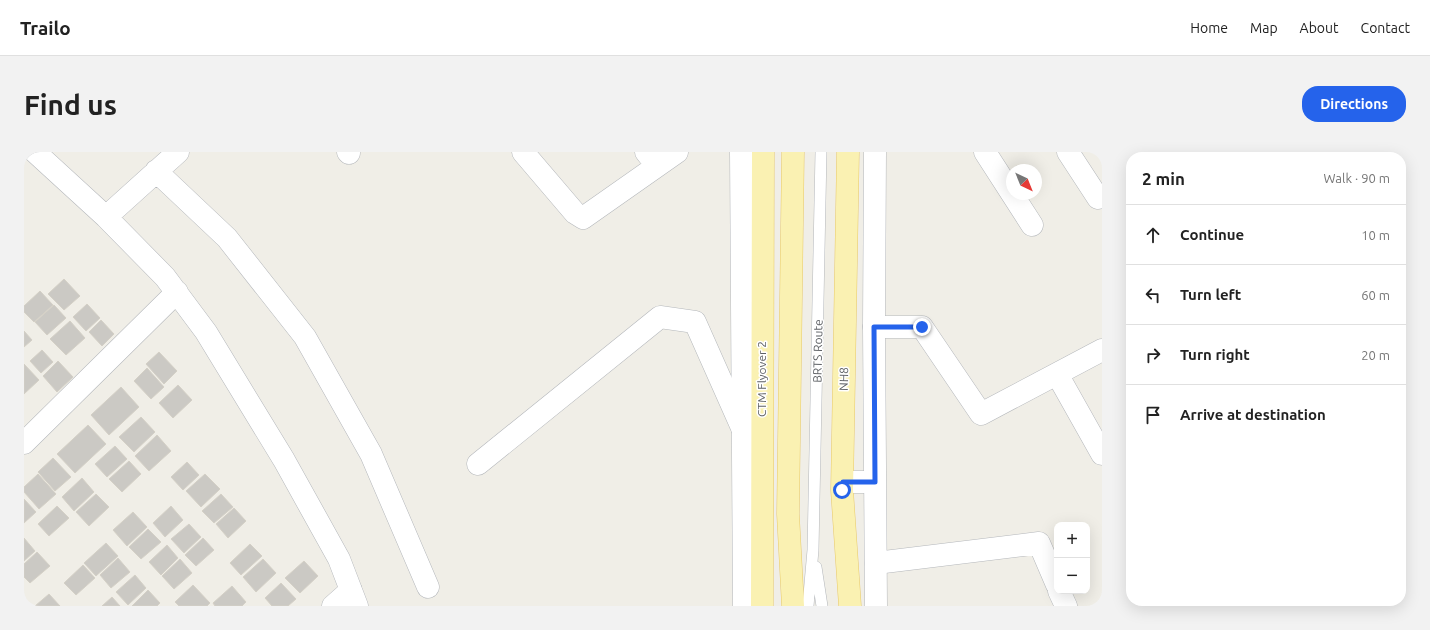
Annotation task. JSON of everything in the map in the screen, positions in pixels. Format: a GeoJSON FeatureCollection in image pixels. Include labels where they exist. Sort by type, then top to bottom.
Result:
{"type":"FeatureCollection","features":[{"type":"Feature","properties":{"kind":"main road","name":"CTM Flyover 2"},"geometry":{"type":"LineString","coordinates":[[762,606],[763,152]]}},
{"type":"Feature","properties":{"kind":"main road"},"geometry":{"type":"LineString","coordinates":[[793,152],[788,514],[793,606]]}},
{"type":"Feature","properties":{"kind":"main road","name":"NH8"},"geometry":{"type":"LineString","coordinates":[[848,152],[843,482],[850,606]]}},
{"type":"Feature","properties":{"kind":"street"},"geometry":{"type":"LineString","coordinates":[[35,152],[106,217],[165,277],[206,332],[284,460],[339,559],[354,598],[333,606]]}},
{"type":"Feature","properties":{"kind":"street"},"geometry":{"type":"LineString","coordinates":[[106,217],[178,152]]}},
{"type":"Feature","properties":{"kind":"street"},"geometry":{"type":"LineString","coordinates":[[523,152],[575,213],[583,218],[652,159],[677,152]]}},
{"type":"Feature","properties":{"kind":"street"},"geometry":{"type":"LineString","coordinates":[[742,152],[744,606]]}},
{"type":"Feature","properties":{"kind":"street"},"geometry":{"type":"LineString","coordinates":[[875,152],[874,327],[876,606]]}},
{"type":"Feature","properties":{"kind":"street"},"geometry":{"type":"LineString","coordinates":[[985,152],[1032,225]]}},
{"type":"Feature","properties":{"kind":"street"},"geometry":{"type":"LineString","coordinates":[[1068,152],[1098,198]]}},
{"type":"Feature","properties":{"kind":"street"},"geometry":{"type":"LineString","coordinates":[[156,171],[227,238],[305,338],[371,454],[428,587]]}},
{"type":"Feature","properties":{"kind":"street"},"geometry":{"type":"LineString","coordinates":[[24,444],[177,292]]}},
{"type":"Feature","properties":{"kind":"street"},"geometry":{"type":"LineString","coordinates":[[478,464],[660,317],[695,322],[743,430]]}},
{"type":"Feature","properties":{"kind":"street"},"geometry":{"type":"LineString","coordinates":[[874,327],[922,327],[981,414],[1102,350]]}},
{"type":"Feature","properties":{"kind":"street"},"geometry":{"type":"LineString","coordinates":[[1057,374],[1102,454]]}},
{"type":"Feature","properties":{"kind":"street"},"geometry":{"type":"LineString","coordinates":[[843,482],[875,482]]}},
{"type":"Feature","properties":{"kind":"street"},"geometry":{"type":"LineString","coordinates":[[876,563],[1039,543],[1054,579]]}},
{"type":"Feature","properties":{"kind":"street"},"geometry":{"type":"LineString","coordinates":[[1060,594],[1066,606]]}},
{"type":"Feature","properties":{"kind":"lane","name":"BRTS Route"},"geometry":{"type":"LineString","coordinates":[[814,550],[821,152]]}},
{"type":"Feature","properties":{"kind":"lane"},"geometry":{"type":"LineString","coordinates":[[808,606],[814,550]]}},
{"type":"Feature","properties":{"kind":"lane"},"geometry":{"type":"LineString","coordinates":[[814,550],[822,606]]}},
{"type":"Feature","properties":{"kind":"building"},"geometry":{"type":"Polygon","coordinates":[[[64,279],[80,296],[64,310],[48,294],[64,279]]]}},
{"type":"Feature","properties":{"kind":"building"},"geometry":{"type":"Polygon","coordinates":[[[40,291],[53,305],[34,322],[24,312],[24,306],[40,291]]]}},
{"type":"Feature","properties":{"kind":"building"},"geometry":{"type":"Polygon","coordinates":[[[87,304],[100,318],[86,331],[73,317],[87,304]]]}},
{"type":"Feature","properties":{"kind":"building"},"geometry":{"type":"Polygon","coordinates":[[[54,305],[66,318],[47,335],[35,322],[54,305]]]}},
{"type":"Feature","properties":{"kind":"building"},"geometry":{"type":"Polygon","coordinates":[[[101,320],[114,334],[102,346],[89,332],[101,320]]]}},
{"type":"Feature","properties":{"kind":"building"},"geometry":{"type":"Polygon","coordinates":[[[70,321],[85,338],[66,355],[50,339],[70,321]]]}},
{"type":"Feature","properties":{"kind":"building"},"geometry":{"type":"Polygon","coordinates":[[[24,331],[32,340],[24,347],[24,331]]]}},
{"type":"Feature","properties":{"kind":"building"},"geometry":{"type":"Polygon","coordinates":[[[42,350],[53,362],[41,373],[30,361],[42,350]]]}},
{"type":"Feature","properties":{"kind":"building"},"geometry":{"type":"Polygon","coordinates":[[[159,352],[177,371],[164,384],[146,364],[159,352]]]}},
{"type":"Feature","properties":{"kind":"building"},"geometry":{"type":"Polygon","coordinates":[[[58,361],[73,377],[57,392],[43,376],[58,361]]]}},
{"type":"Feature","properties":{"kind":"building"},"geometry":{"type":"Polygon","coordinates":[[[24,364],[39,380],[24,394],[24,364]]]}},
{"type":"Feature","properties":{"kind":"building"},"geometry":{"type":"Polygon","coordinates":[[[147,368],[164,387],[151,399],[134,381],[147,368]]]}},
{"type":"Feature","properties":{"kind":"building"},"geometry":{"type":"Polygon","coordinates":[[[178,385],[192,400],[173,418],[159,403],[178,385]]]}},
{"type":"Feature","properties":{"kind":"building"},"geometry":{"type":"Polygon","coordinates":[[[121,387],[139,407],[109,435],[91,415],[121,387]]]}},
{"type":"Feature","properties":{"kind":"building"},"geometry":{"type":"Polygon","coordinates":[[[141,417],[155,432],[134,452],[119,437],[141,417]]]}},
{"type":"Feature","properties":{"kind":"building"},"geometry":{"type":"Polygon","coordinates":[[[88,425],[106,444],[75,473],[57,454],[88,425]]]}},
{"type":"Feature","properties":{"kind":"building"},"geometry":{"type":"Polygon","coordinates":[[[157,435],[171,451],[149,471],[135,456],[157,435]]]}},
{"type":"Feature","properties":{"kind":"building"},"geometry":{"type":"Polygon","coordinates":[[[115,446],[127,459],[107,477],[95,464],[115,446]]]}},
{"type":"Feature","properties":{"kind":"building"},"geometry":{"type":"Polygon","coordinates":[[[53,458],[71,477],[55,491],[38,472],[53,458]]]}},
{"type":"Feature","properties":{"kind":"building"},"geometry":{"type":"Polygon","coordinates":[[[129,461],[141,474],[122,492],[109,479],[129,461]]]}},
{"type":"Feature","properties":{"kind":"building"},"geometry":{"type":"Polygon","coordinates":[[[187,462],[199,475],[183,490],[171,477],[187,462]]]}},
{"type":"Feature","properties":{"kind":"building"},"geometry":{"type":"Polygon","coordinates":[[[38,474],[56,494],[39,509],[24,492],[24,487],[38,474]]]}},
{"type":"Feature","properties":{"kind":"building"},"geometry":{"type":"Polygon","coordinates":[[[205,474],[220,489],[201,507],[186,491],[205,474]]]}},
{"type":"Feature","properties":{"kind":"building"},"geometry":{"type":"Polygon","coordinates":[[[82,478],[94,492],[74,511],[62,497],[82,478]]]}},
{"type":"Feature","properties":{"kind":"building"},"geometry":{"type":"Polygon","coordinates":[[[96,494],[109,507],[89,526],[76,512],[96,494]]]}},
{"type":"Feature","properties":{"kind":"building"},"geometry":{"type":"Polygon","coordinates":[[[221,494],[233,507],[214,523],[202,511],[221,494]]]}},
{"type":"Feature","properties":{"kind":"building"},"geometry":{"type":"Polygon","coordinates":[[[24,499],[36,512],[24,523],[24,499]]]}},
{"type":"Feature","properties":{"kind":"building"},"geometry":{"type":"Polygon","coordinates":[[[57,506],[69,518],[49,536],[38,524],[57,506]]]}},
{"type":"Feature","properties":{"kind":"building"},"geometry":{"type":"Polygon","coordinates":[[[171,506],[183,520],[165,537],[153,523],[171,506]]]}},
{"type":"Feature","properties":{"kind":"building"},"geometry":{"type":"Polygon","coordinates":[[[234,508],[246,521],[228,538],[216,524],[234,508]]]}},
{"type":"Feature","properties":{"kind":"building"},"geometry":{"type":"Polygon","coordinates":[[[133,512],[147,527],[127,546],[113,530],[133,512]]]}},
{"type":"Feature","properties":{"kind":"building"},"geometry":{"type":"Polygon","coordinates":[[[189,524],[201,537],[184,553],[171,539],[189,524]]]}},
{"type":"Feature","properties":{"kind":"building"},"geometry":{"type":"Polygon","coordinates":[[[148,529],[161,542],[141,559],[129,547],[148,529]]]}},
{"type":"Feature","properties":{"kind":"building"},"geometry":{"type":"Polygon","coordinates":[[[24,538],[35,551],[24,561],[24,538]]]}},
{"type":"Feature","properties":{"kind":"building"},"geometry":{"type":"Polygon","coordinates":[[[203,538],[214,550],[196,566],[185,555],[203,538]]]}},
{"type":"Feature","properties":{"kind":"building"},"geometry":{"type":"Polygon","coordinates":[[[106,543],[118,556],[96,576],[84,563],[106,543]]]}},
{"type":"Feature","properties":{"kind":"building"},"geometry":{"type":"Polygon","coordinates":[[[250,544],[262,556],[241,575],[230,563],[250,544]]]}},
{"type":"Feature","properties":{"kind":"building"},"geometry":{"type":"Polygon","coordinates":[[[167,545],[178,558],[161,575],[149,562],[167,545]]]}},
{"type":"Feature","properties":{"kind":"building"},"geometry":{"type":"Polygon","coordinates":[[[37,552],[50,566],[30,583],[24,577],[24,564],[37,552]]]}},
{"type":"Feature","properties":{"kind":"building"},"geometry":{"type":"Polygon","coordinates":[[[118,558],[130,572],[111,588],[100,575],[118,558]]]}},
{"type":"Feature","properties":{"kind":"building"},"geometry":{"type":"Polygon","coordinates":[[[180,559],[192,573],[174,589],[162,576],[180,559]]]}},
{"type":"Feature","properties":{"kind":"building"},"geometry":{"type":"Polygon","coordinates":[[[263,559],[276,573],[256,592],[243,577],[263,559]]]}},
{"type":"Feature","properties":{"kind":"building"},"geometry":{"type":"Polygon","coordinates":[[[304,561],[318,576],[300,593],[285,578],[304,561]]]}},
{"type":"Feature","properties":{"kind":"building"},"geometry":{"type":"Polygon","coordinates":[[[83,565],[95,578],[76,595],[64,583],[83,565]]]}},
{"type":"Feature","properties":{"kind":"building"},"geometry":{"type":"Polygon","coordinates":[[[135,575],[146,588],[128,605],[116,592],[135,575]]]}},
{"type":"Feature","properties":{"kind":"building"},"geometry":{"type":"Polygon","coordinates":[[[281,583],[296,599],[288,606],[272,606],[265,598],[281,583]]]}},
{"type":"Feature","properties":{"kind":"building"},"geometry":{"type":"Polygon","coordinates":[[[193,585],[210,603],[207,606],[179,606],[175,602],[193,585]]]}},
{"type":"Feature","properties":{"kind":"building"},"geometry":{"type":"Polygon","coordinates":[[[232,586],[246,602],[242,606],[215,606],[213,603],[232,586]]]}},
{"type":"Feature","properties":{"kind":"building"},"geometry":{"type":"Polygon","coordinates":[[[148,590],[160,603],[157,606],[132,606],[148,590]]]}},
{"type":"Feature","properties":{"kind":"building"},"geometry":{"type":"Polygon","coordinates":[[[49,594],[60,606],[35,606],[49,594]]]}},
{"type":"Feature","properties":{"kind":"building"},"geometry":{"type":"Polygon","coordinates":[[[112,597],[120,606],[102,606],[112,597]]]}},
{"type":"Feature","properties":{"kind":"route"},"geometry":{"type":"LineString","coordinates":[[842,490],[843,482],[875,482],[874,327],[922,327]]}}]}
